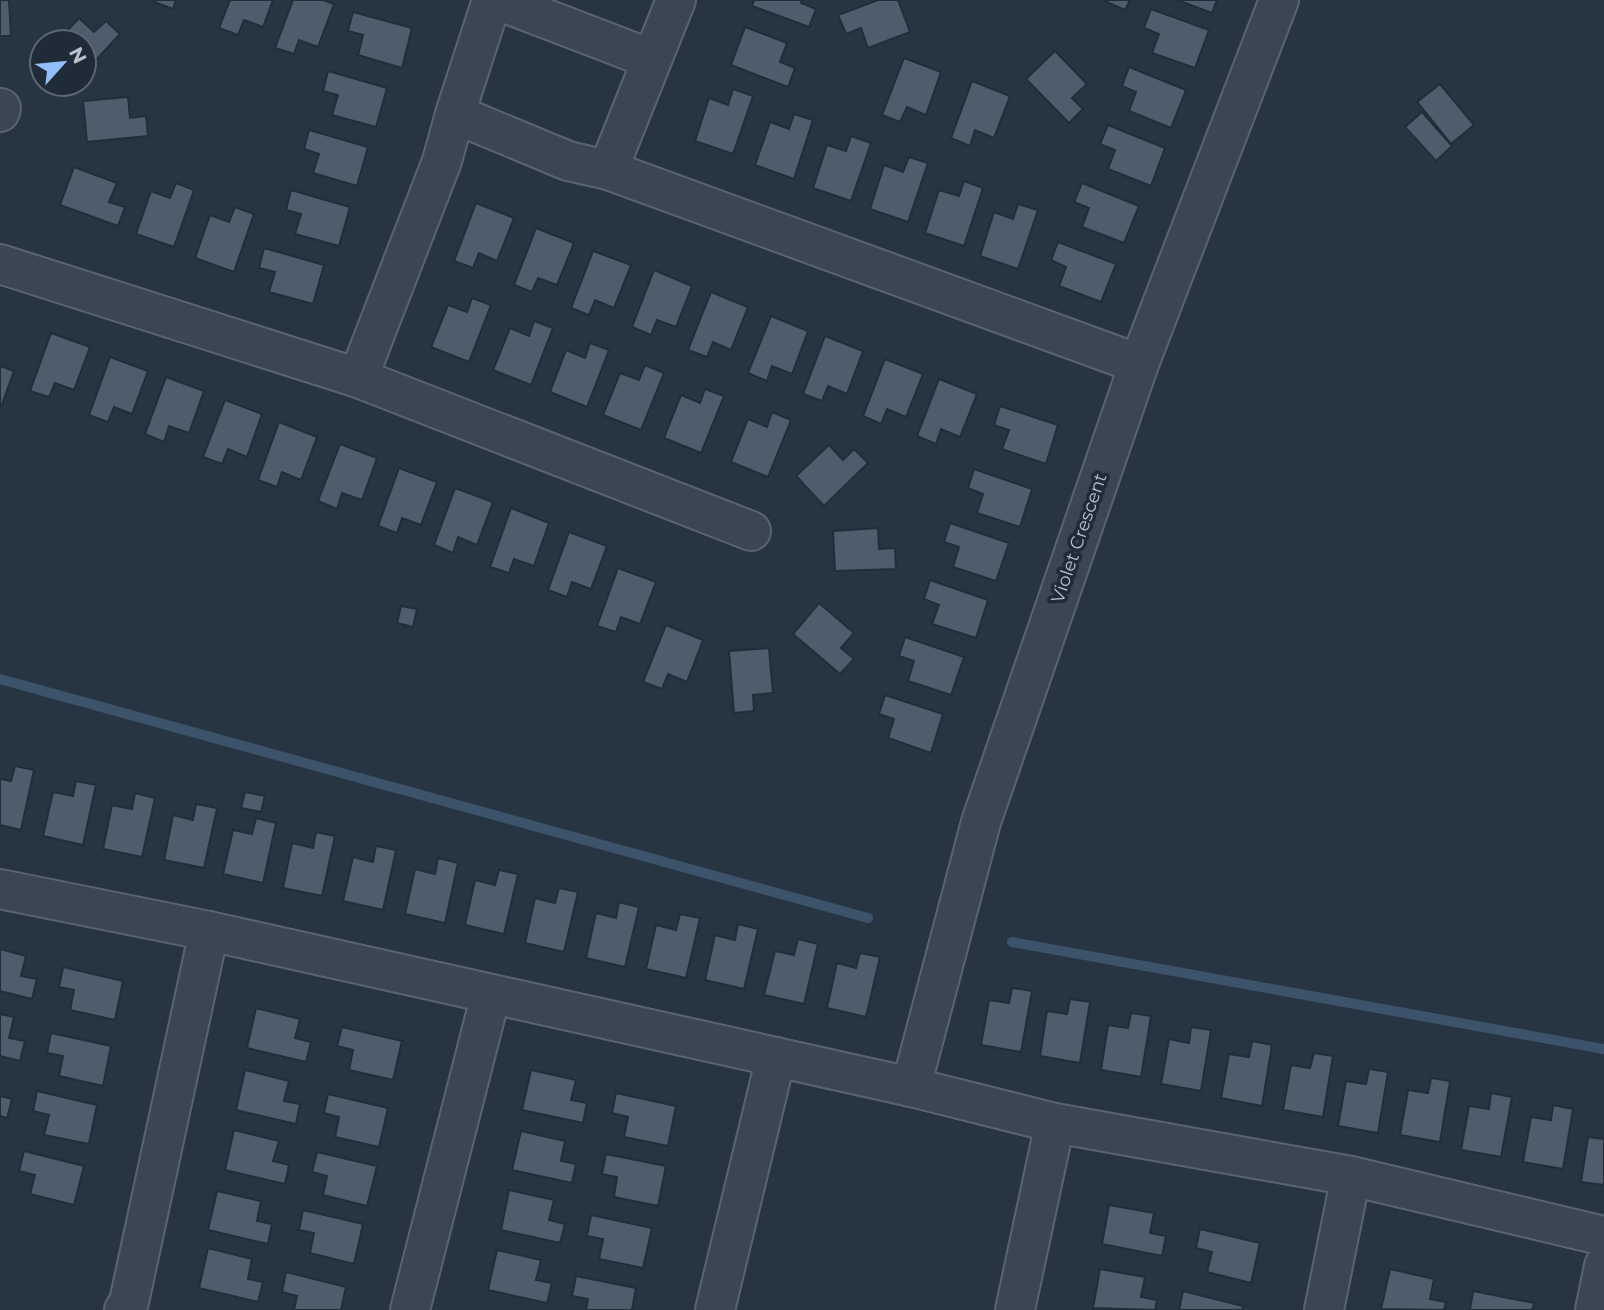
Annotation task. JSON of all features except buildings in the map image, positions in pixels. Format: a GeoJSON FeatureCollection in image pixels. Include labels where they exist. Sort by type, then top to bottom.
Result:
{"type":"FeatureCollection","features":[{"type":"Feature","properties":{"kind":"street"},"geometry":{"type":"LineString","coordinates":[[358,378],[443,161],[455,114],[495,0],[652,58]]}},
{"type":"Feature","properties":{"kind":"street"},"geometry":{"type":"LineString","coordinates":[[608,170],[676,0]]}},
{"type":"Feature","properties":{"kind":"street","name":"Violet Crescent"},"geometry":{"type":"LineString","coordinates":[[911,1087],[981,822],[1139,364],[1279,0]]}},
{"type":"Feature","properties":{"kind":"street"},"geometry":{"type":"LineString","coordinates":[[455,114],[568,161],[608,170],[1139,364]]}},
{"type":"Feature","properties":{"kind":"street"},"geometry":{"type":"LineString","coordinates":[[0,264],[358,378],[751,531]]}},
{"type":"Feature","properties":{"kind":"street"},"geometry":{"type":"LineString","coordinates":[[0,889],[209,931],[911,1087],[1055,1123],[1351,1176],[1604,1236]]}},
{"type":"Feature","properties":{"kind":"street"},"geometry":{"type":"LineString","coordinates":[[124,1310],[129,1302],[209,931]]}},
{"type":"Feature","properties":{"kind":"street"},"geometry":{"type":"LineString","coordinates":[[410,1310],[491,994]]}},
{"type":"Feature","properties":{"kind":"street"},"geometry":{"type":"LineString","coordinates":[[715,1310],[776,1057]]}},
{"type":"Feature","properties":{"kind":"street"},"geometry":{"type":"LineString","coordinates":[[1015,1310],[1055,1123]]}},
{"type":"Feature","properties":{"kind":"street"},"geometry":{"type":"LineString","coordinates":[[1324,1310],[1351,1176]]}},
{"type":"Feature","properties":{"kind":"street"},"geometry":{"type":"LineString","coordinates":[[1595,1310],[1604,1266]]}},
{"type":"Feature","properties":{"kind":"waterway"},"geometry":{"type":"LineString","coordinates":[[0,679],[868,918]]}},
{"type":"Feature","properties":{"kind":"waterway"},"geometry":{"type":"LineString","coordinates":[[1012,942],[1604,1049]]}}]}
